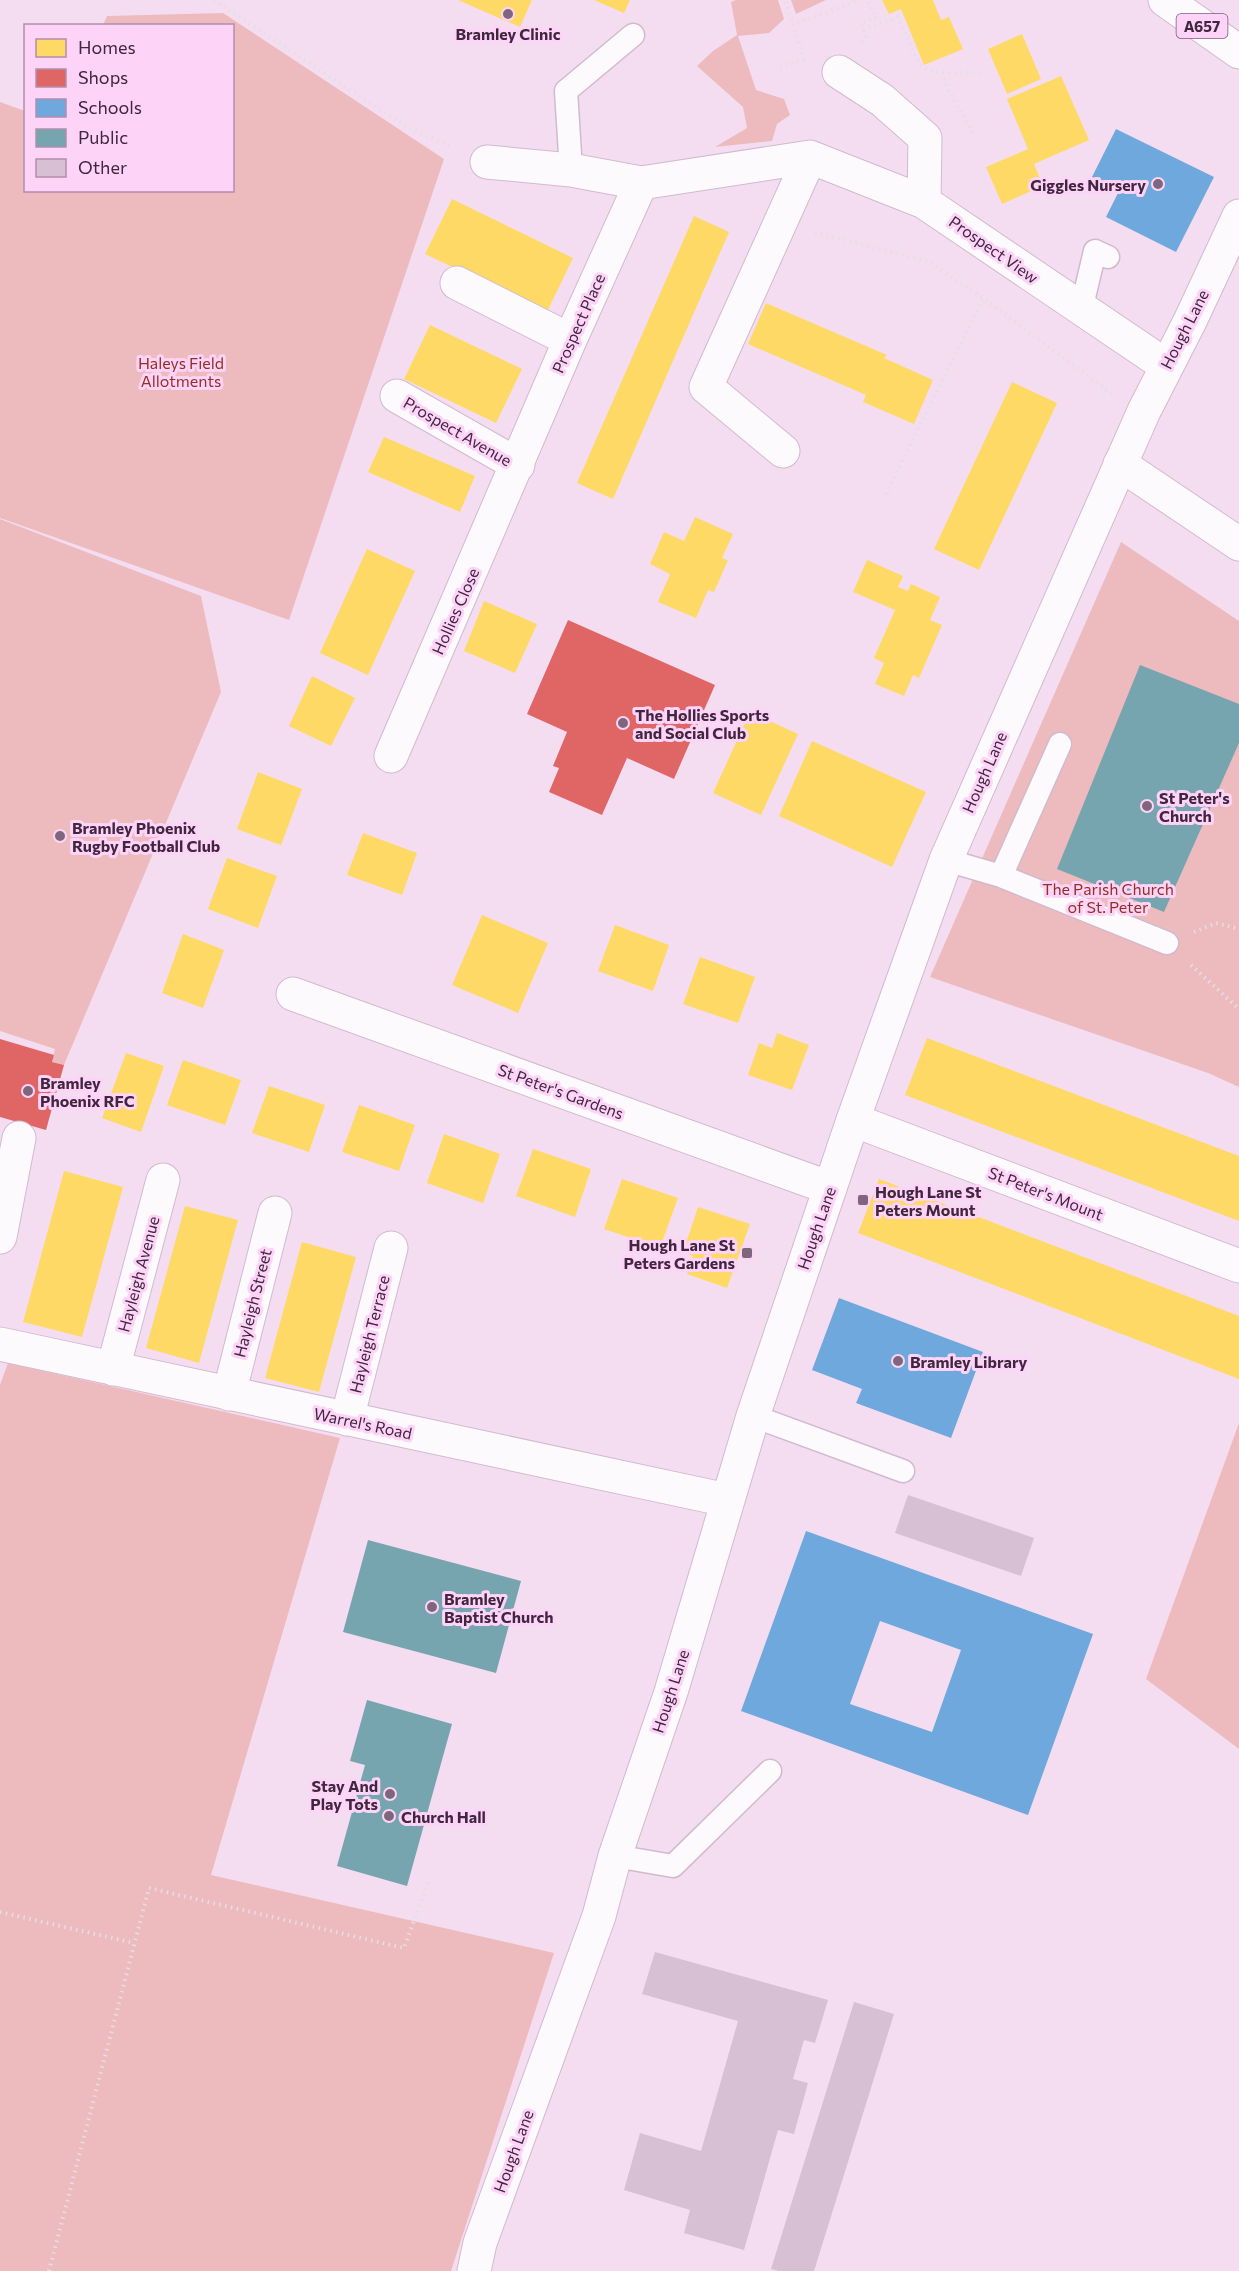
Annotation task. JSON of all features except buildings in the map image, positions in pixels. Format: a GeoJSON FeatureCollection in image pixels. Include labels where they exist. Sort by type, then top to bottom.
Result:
{"type":"FeatureCollection","features":[{"type":"Feature","properties":{"kind":"street","name":"A657"},"geometry":{"type":"LineString","coordinates":[[1165,0],[1239,52]]}},
{"type":"Feature","properties":{"kind":"street"},"geometry":{"type":"LineString","coordinates":[[839,72],[882,100],[925,138],[924,202]]}},
{"type":"Feature","properties":{"kind":"street"},"geometry":{"type":"LineString","coordinates":[[487,162],[571,170],[641,183],[810,157]]}},
{"type":"Feature","properties":{"kind":"street"},"geometry":{"type":"LineString","coordinates":[[783,452],[706,387],[810,157]]}},
{"type":"Feature","properties":{"kind":"street","name":"Prospect View"},"geometry":{"type":"LineString","coordinates":[[810,157],[924,202],[1165,365]]}},
{"type":"Feature","properties":{"kind":"street","name":"Prospect Place"},"geometry":{"type":"LineString","coordinates":[[518,465],[570,340],[641,183]]}},
{"type":"Feature","properties":{"kind":"street","name":"Hough Lane"},"geometry":{"type":"LineString","coordinates":[[474,2271],[480,2242],[599,1916],[615,1856],[670,1692],[753,1416],[853,1120],[945,860],[1165,365],[1190,321],[1239,216]]}},
{"type":"Feature","properties":{"kind":"street"},"geometry":{"type":"LineString","coordinates":[[457,284],[570,340]]}},
{"type":"Feature","properties":{"kind":"street","name":"Prospect Avenue"},"geometry":{"type":"LineString","coordinates":[[397,396],[518,465]]}},
{"type":"Feature","properties":{"kind":"street"},"geometry":{"type":"LineString","coordinates":[[1120,464],[1239,544]]}},
{"type":"Feature","properties":{"kind":"street","name":"Hollies Close"},"geometry":{"type":"LineString","coordinates":[[391,756],[518,465]]}},
{"type":"Feature","properties":{"kind":"street","name":"St Peter's Gardens"},"geometry":{"type":"LineString","coordinates":[[292,994],[830,1188]]}},
{"type":"Feature","properties":{"kind":"street","name":"St Peter's Mount"},"geometry":{"type":"LineString","coordinates":[[853,1120],[1239,1266]]}},
{"type":"Feature","properties":{"kind":"street"},"geometry":{"type":"LineString","coordinates":[[0,1237],[19,1138]]}},
{"type":"Feature","properties":{"kind":"street","name":"Hayleigh Avenue"},"geometry":{"type":"LineString","coordinates":[[113,1369],[163,1180]]}},
{"type":"Feature","properties":{"kind":"street","name":"Hayleigh Street"},"geometry":{"type":"LineString","coordinates":[[229,1394],[275,1213]]}},
{"type":"Feature","properties":{"kind":"street","name":"Hayleigh Terrace"},"geometry":{"type":"LineString","coordinates":[[347,1419],[391,1248]]}},
{"type":"Feature","properties":{"kind":"street","name":"Warrel's Road"},"geometry":{"type":"LineString","coordinates":[[0,1344],[727,1500]]}},
{"type":"Feature","properties":{"kind":"lane"},"geometry":{"type":"LineString","coordinates":[[571,170],[566,91],[633,34]]}},
{"type":"Feature","properties":{"kind":"lane"},"geometry":{"type":"LineString","coordinates":[[1081,310],[1095,251],[1108,257]]}},
{"type":"Feature","properties":{"kind":"lane"},"geometry":{"type":"LineString","coordinates":[[1001,876],[1060,744]]}},
{"type":"Feature","properties":{"kind":"lane"},"geometry":{"type":"LineString","coordinates":[[945,860],[1001,876],[1167,943]]}},
{"type":"Feature","properties":{"kind":"lane"},"geometry":{"type":"LineString","coordinates":[[753,1416],[903,1471]]}},
{"type":"Feature","properties":{"kind":"lane"},"geometry":{"type":"LineString","coordinates":[[615,1856],[673,1866],[770,1772]]}},
{"type":"Feature","properties":{"kind":"path"},"geometry":{"type":"LineString","coordinates":[[214,0],[408,128],[487,162]]}},
{"type":"Feature","properties":{"kind":"path"},"geometry":{"type":"LineString","coordinates":[[780,67],[804,59],[785,0]]}},
{"type":"Feature","properties":{"kind":"path"},"geometry":{"type":"LineString","coordinates":[[792,25],[859,0]]}},
{"type":"Feature","properties":{"kind":"path"},"geometry":{"type":"LineString","coordinates":[[866,37],[861,23],[878,17],[867,0]]}},
{"type":"Feature","properties":{"kind":"path"},"geometry":{"type":"LineString","coordinates":[[863,30],[898,17],[916,62],[924,70],[942,73],[985,72]]}},
{"type":"Feature","properties":{"kind":"path"},"geometry":{"type":"LineString","coordinates":[[942,73],[948,91],[961,107],[974,136]]}},
{"type":"Feature","properties":{"kind":"path"},"geometry":{"type":"LineString","coordinates":[[780,222],[929,262],[983,298],[1105,389]]}},
{"type":"Feature","properties":{"kind":"path"},"geometry":{"type":"LineString","coordinates":[[886,494],[983,298]]}},
{"type":"Feature","properties":{"kind":"path"},"geometry":{"type":"LineString","coordinates":[[1239,928],[1215,923],[1167,943],[1239,1009]]}},
{"type":"Feature","properties":{"kind":"path"},"geometry":{"type":"LineString","coordinates":[[49,2271],[148,1888],[404,1948],[428,1882]]}},
{"type":"Feature","properties":{"kind":"path"},"geometry":{"type":"LineString","coordinates":[[0,1912],[134,1943]]}},
{"type":"Feature","properties":{"kind":"green space"},"geometry":{"type":"Polygon","coordinates":[[[778,0],[784,19],[769,33],[738,36],[756,90],[784,99],[790,115],[777,124],[772,141],[715,147],[747,128],[743,107],[697,66],[713,51],[737,35],[731,2],[778,0]]]}},
{"type":"Feature","properties":{"kind":"green space"},"geometry":{"type":"Polygon","coordinates":[[[791,0],[826,0],[796,14],[791,0]]]}},
{"type":"Feature","properties":{"kind":"green space","name":"Haleys Field Allotments"},"geometry":{"type":"Polygon","coordinates":[[[223,13],[444,159],[289,620],[0,518],[0,102],[24,111],[24,192],[234,192],[234,24],[103,24],[107,16],[223,13]]]}},
{"type":"Feature","properties":{"kind":"green space","name":"Bramley Phoenix Rugby Football Club"},"geometry":{"type":"Polygon","coordinates":[[[0,519],[201,596],[221,692],[64,1065],[52,1062],[55,1049],[0,1031],[0,519]]]}},
{"type":"Feature","properties":{"kind":"green space","name":"The Parish Church of St. Peter"},"geometry":{"type":"Polygon","coordinates":[[[1121,542],[1239,621],[1239,1087],[1208,1073],[930,977],[1121,542]]]}},
{"type":"Feature","properties":{"kind":"green space"},"geometry":{"type":"Polygon","coordinates":[[[8,1363],[340,1438],[211,1875],[554,1953],[451,2271],[0,2271],[0,1385],[8,1363]]]}},
{"type":"Feature","properties":{"kind":"green space"},"geometry":{"type":"Polygon","coordinates":[[[1239,1423],[1239,1749],[1146,1679],[1239,1423]]]}},
{"type":"Feature","properties":{"kind":"place","name":"Bramley Clinic"},"geometry":{"type":"Point","coordinates":[508,14]}},
{"type":"Feature","properties":{"kind":"place","name":"Giggles Nursery"},"geometry":{"type":"Point","coordinates":[1158,184]}},
{"type":"Feature","properties":{"kind":"place","name":"The Hollies Sports and Social Club"},"geometry":{"type":"Point","coordinates":[623,723]}},
{"type":"Feature","properties":{"kind":"place","name":"St Peter's Church"},"geometry":{"type":"Point","coordinates":[1147,806]}},
{"type":"Feature","properties":{"kind":"place","name":"Bramley Phoenix Rugby Football Club"},"geometry":{"type":"Point","coordinates":[60,836]}},
{"type":"Feature","properties":{"kind":"place","name":"Bramley Phoenix RFC"},"geometry":{"type":"Point","coordinates":[28,1091]}},
{"type":"Feature","properties":{"kind":"place","name":"Hough Lane St Peters Mount"},"geometry":{"type":"Point","coordinates":[863,1200]}},
{"type":"Feature","properties":{"kind":"place","name":"Hough Lane St Peters Gardens"},"geometry":{"type":"Point","coordinates":[747,1253]}},
{"type":"Feature","properties":{"kind":"place","name":"Bramley Library"},"geometry":{"type":"Point","coordinates":[898,1361]}},
{"type":"Feature","properties":{"kind":"place","name":"Bramley Baptist Church"},"geometry":{"type":"Point","coordinates":[432,1607]}},
{"type":"Feature","properties":{"kind":"place","name":"Stay And Play Tots"},"geometry":{"type":"Point","coordinates":[390,1794]}},
{"type":"Feature","properties":{"kind":"place","name":"Church Hall"},"geometry":{"type":"Point","coordinates":[389,1816]}}]}
